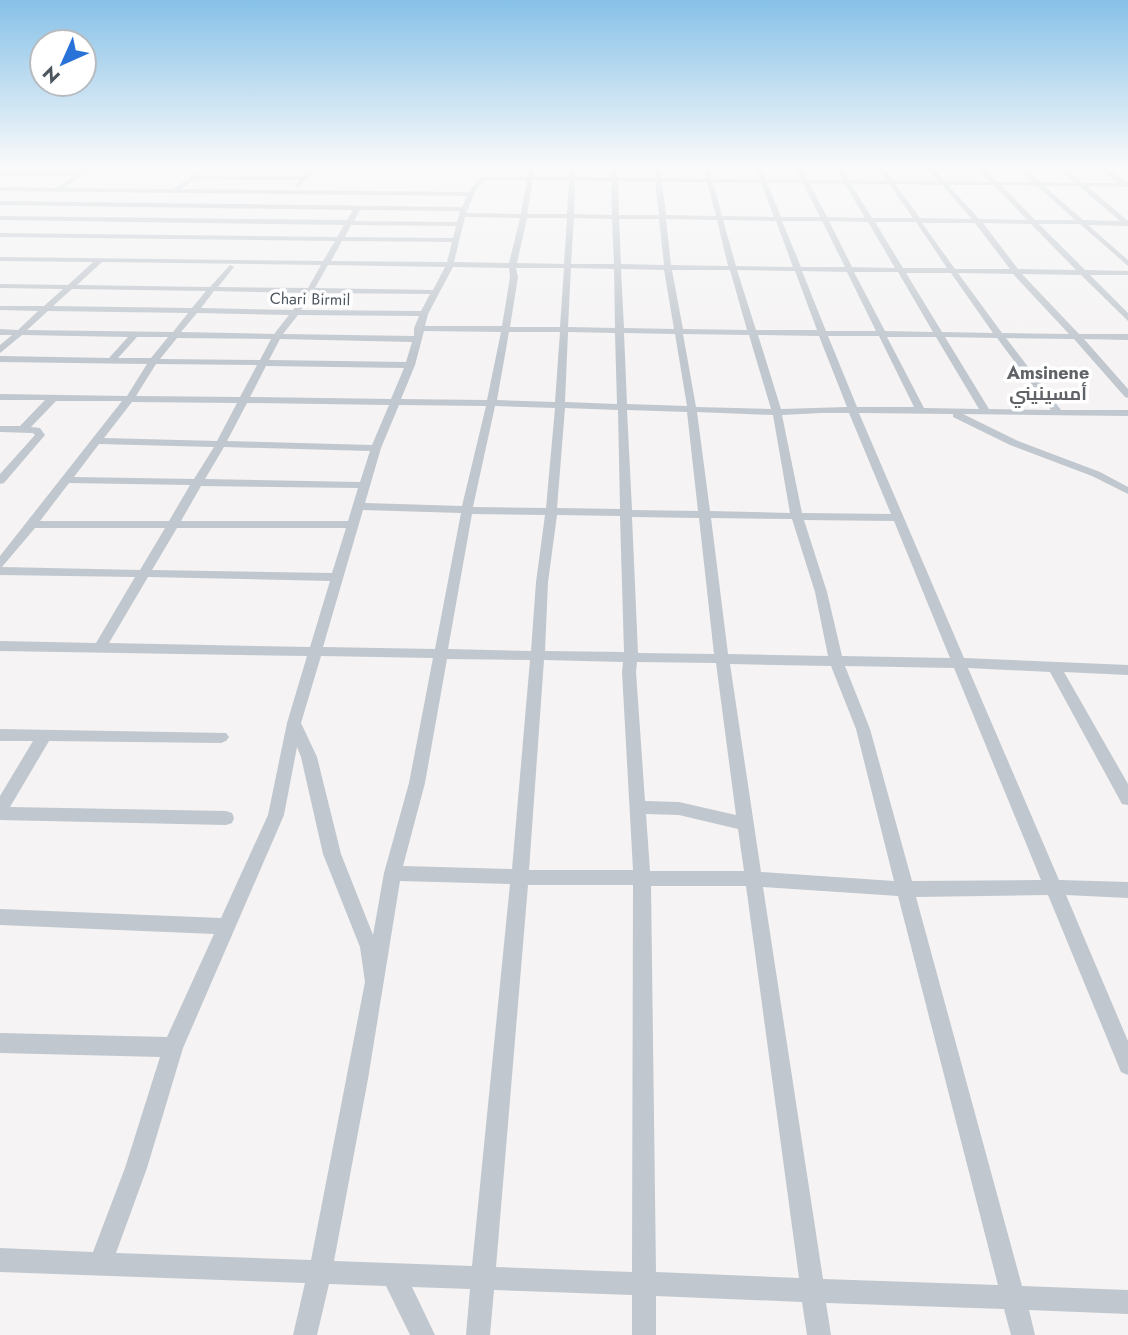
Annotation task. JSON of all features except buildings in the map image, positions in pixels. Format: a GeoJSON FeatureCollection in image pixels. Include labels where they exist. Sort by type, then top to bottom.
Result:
{"type":"FeatureCollection","features":[{"type":"Feature","properties":{"kind":"street"},"geometry":{"type":"LineString","coordinates":[[116,245],[132,229]]}},
{"type":"Feature","properties":{"kind":"street"},"geometry":{"type":"LineString","coordinates":[[237,258],[261,229]]}},
{"type":"Feature","properties":{"kind":"street"},"geometry":{"type":"LineString","coordinates":[[100,647],[220,445],[277,337],[296,313],[344,229]]}},
{"type":"Feature","properties":{"kind":"street"},"geometry":{"type":"LineString","coordinates":[[361,259],[376,229]]}},
{"type":"Feature","properties":{"kind":"street"},"geometry":{"type":"LineString","coordinates":[[100,1264],[136,1168],[173,1047],[276,815],[294,723],[376,448],[410,365],[418,328],[450,265],[459,229]]}},
{"type":"Feature","properties":{"kind":"street"},"geometry":{"type":"LineString","coordinates":[[305,1335],[320,1272],[374,992],[393,873],[417,783],[467,510],[506,329],[514,277],[512,266],[520,229]]}},
{"type":"Feature","properties":{"kind":"street"},"geometry":{"type":"LineString","coordinates":[[478,1335],[534,717],[542,582],[552,511],[569,229]]}},
{"type":"Feature","properties":{"kind":"street"},"geometry":{"type":"LineString","coordinates":[[617,229],[631,657],[629,672],[642,878],[643,1335]]}},
{"type":"Feature","properties":{"kind":"street"},"geometry":{"type":"LineString","coordinates":[[664,229],[668,268],[692,409],[722,660],[819,1335]]}},
{"type":"Feature","properties":{"kind":"street"},"geometry":{"type":"LineString","coordinates":[[721,229],[777,412],[797,517],[821,592],[836,661],[863,729],[1023,1335]]}},
{"type":"Feature","properties":{"kind":"street"},"geometry":{"type":"LineString","coordinates":[[783,229],[852,408],[1128,1065]]}},
{"type":"Feature","properties":{"kind":"street"},"geometry":{"type":"LineString","coordinates":[[829,229],[920,410]]}},
{"type":"Feature","properties":{"kind":"street"},"geometry":{"type":"LineString","coordinates":[[877,229],[986,412]]}},
{"type":"Feature","properties":{"kind":"street"},"geometry":{"type":"LineString","coordinates":[[925,229],[1059,414]]}},
{"type":"Feature","properties":{"kind":"street"},"geometry":{"type":"LineString","coordinates":[[984,229],[1015,271],[1128,395]]}},
{"type":"Feature","properties":{"kind":"street"},"geometry":{"type":"LineString","coordinates":[[1041,229],[1128,318]]}},
{"type":"Feature","properties":{"kind":"street"},"geometry":{"type":"LineString","coordinates":[[1088,229],[1128,264]]}},
{"type":"Feature","properties":{"kind":"street"},"geometry":{"type":"LineString","coordinates":[[0,232],[125,237],[457,240]]}},
{"type":"Feature","properties":{"kind":"street"},"geometry":{"type":"LineString","coordinates":[[0,259],[1128,273]]}},
{"type":"Feature","properties":{"kind":"street"},"geometry":{"type":"LineString","coordinates":[[0,350],[99,261]]}},
{"type":"Feature","properties":{"kind":"street"},"geometry":{"type":"LineString","coordinates":[[0,564],[130,398],[153,362],[230,267]]}},
{"type":"Feature","properties":{"kind":"street"},"geometry":{"type":"LineString","coordinates":[[0,286],[435,292]]}},
{"type":"Feature","properties":{"kind":"street","name":"Chari Birmil"},"geometry":{"type":"LineString","coordinates":[[0,308],[424,314]]}},
{"type":"Feature","properties":{"kind":"street"},"geometry":{"type":"LineString","coordinates":[[418,328],[1128,337]]}},
{"type":"Feature","properties":{"kind":"street"},"geometry":{"type":"LineString","coordinates":[[0,332],[415,339]]}},
{"type":"Feature","properties":{"kind":"street"},"geometry":{"type":"LineString","coordinates":[[110,362],[135,334]]}},
{"type":"Feature","properties":{"kind":"street"},"geometry":{"type":"LineString","coordinates":[[0,359],[410,365]]}},
{"type":"Feature","properties":{"kind":"street"},"geometry":{"type":"LineString","coordinates":[[0,397],[490,402],[777,412],[852,408],[1059,414],[1128,413]]}},
{"type":"Feature","properties":{"kind":"street"},"geometry":{"type":"LineString","coordinates":[[22,430],[53,398]]}},
{"type":"Feature","properties":{"kind":"street"},"geometry":{"type":"LineString","coordinates":[[949,411],[1014,443],[1096,474],[1128,491]]}},
{"type":"Feature","properties":{"kind":"street"},"geometry":{"type":"LineString","coordinates":[[0,429],[36,430],[40,435],[0,481]]}},
{"type":"Feature","properties":{"kind":"street"},"geometry":{"type":"LineString","coordinates":[[97,441],[376,448]]}},
{"type":"Feature","properties":{"kind":"street"},"geometry":{"type":"LineString","coordinates":[[67,480],[365,485]]}},
{"type":"Feature","properties":{"kind":"street"},"geometry":{"type":"LineString","coordinates":[[360,506],[900,518]]}},
{"type":"Feature","properties":{"kind":"street"},"geometry":{"type":"LineString","coordinates":[[32,524],[352,525]]}},
{"type":"Feature","properties":{"kind":"street"},"geometry":{"type":"LineString","coordinates":[[0,571],[338,577]]}},
{"type":"Feature","properties":{"kind":"street"},"geometry":{"type":"LineString","coordinates":[[0,646],[959,663],[1075,669]]}},
{"type":"Feature","properties":{"kind":"street"},"geometry":{"type":"LineString","coordinates":[[959,663],[1128,670]]}},
{"type":"Feature","properties":{"kind":"street"},"geometry":{"type":"LineString","coordinates":[[1055,668],[1128,799]]}},
{"type":"Feature","properties":{"kind":"street"},"geometry":{"type":"LineString","coordinates":[[294,723],[309,757],[332,854],[369,947],[374,992]]}},
{"type":"Feature","properties":{"kind":"street"},"geometry":{"type":"LineString","coordinates":[[0,735],[221,737]]}},
{"type":"Feature","properties":{"kind":"street"},"geometry":{"type":"LineString","coordinates":[[44,736],[0,811],[226,818]]}},
{"type":"Feature","properties":{"kind":"street"},"geometry":{"type":"LineString","coordinates":[[638,808],[687,808],[745,824]]}},
{"type":"Feature","properties":{"kind":"street"},"geometry":{"type":"LineString","coordinates":[[393,873],[753,879],[906,889],[1052,887],[1128,890]]}},
{"type":"Feature","properties":{"kind":"street"},"geometry":{"type":"LineString","coordinates":[[0,917],[226,926]]}},
{"type":"Feature","properties":{"kind":"street"},"geometry":{"type":"LineString","coordinates":[[0,1043],[173,1047]]}},
{"type":"Feature","properties":{"kind":"street"},"geometry":{"type":"LineString","coordinates":[[0,1260],[1128,1302]]}},
{"type":"Feature","properties":{"kind":"street"},"geometry":{"type":"LineString","coordinates":[[393,1275],[413,1320],[423,1335]]}},
{"type":"Feature","properties":{"kind":"district","name":"Amsinene أمسينيني"},"geometry":{"type":"Point","coordinates":[1048,383]}}]}
